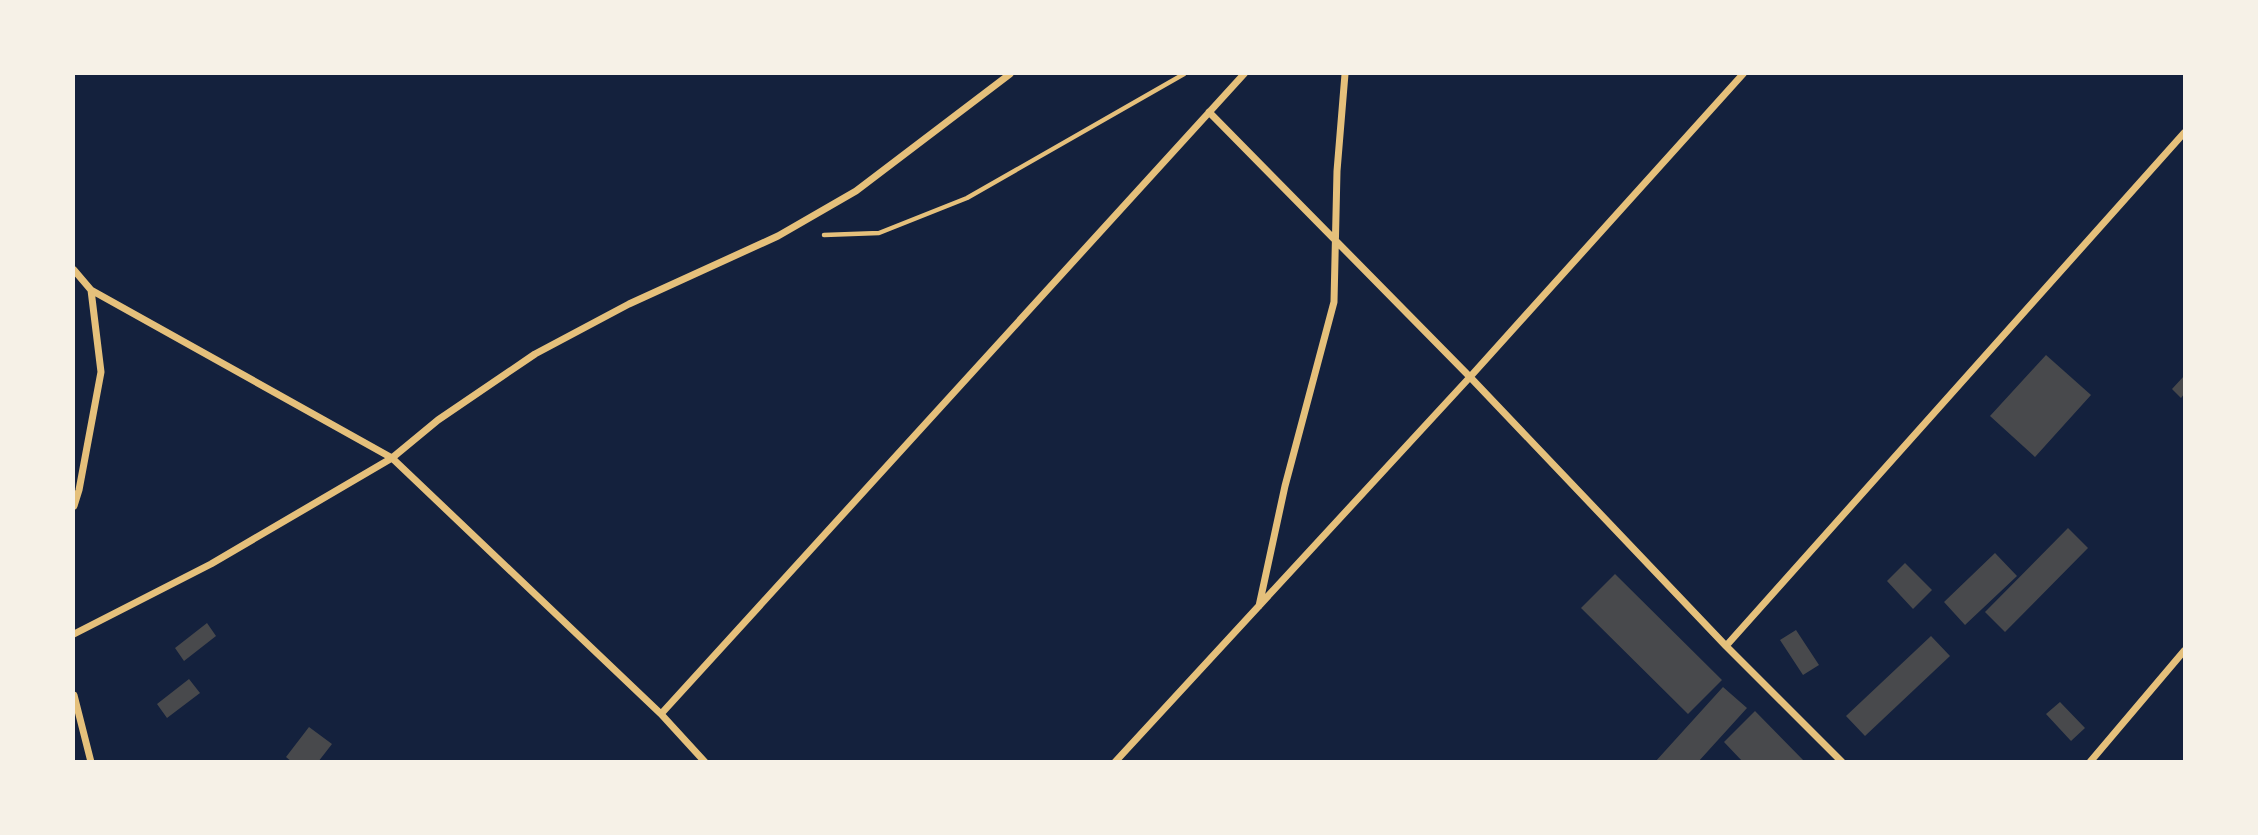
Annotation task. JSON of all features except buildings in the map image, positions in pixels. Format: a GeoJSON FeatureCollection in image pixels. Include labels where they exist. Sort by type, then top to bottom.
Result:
{"type":"FeatureCollection","features":[{"type":"Feature","properties":{"kind":"street"},"geometry":{"type":"LineString","coordinates":[[74,634],[211,564],[392,458],[438,420],[535,354],[629,304],[778,236],[856,191],[1010,74]]}},
{"type":"Feature","properties":{"kind":"street"},"geometry":{"type":"LineString","coordinates":[[661,714],[1244,74]]}},
{"type":"Feature","properties":{"kind":"street"},"geometry":{"type":"LineString","coordinates":[[1259,607],[1285,486],[1334,302],[1337,171],[1345,74]]}},
{"type":"Feature","properties":{"kind":"street"},"geometry":{"type":"LineString","coordinates":[[1115,761],[1470,377],[1743,74]]}},
{"type":"Feature","properties":{"kind":"street"},"geometry":{"type":"LineString","coordinates":[[1209,112],[1470,377],[1726,646],[1842,761]]}},
{"type":"Feature","properties":{"kind":"street"},"geometry":{"type":"LineString","coordinates":[[1726,646],[2185,133]]}},
{"type":"Feature","properties":{"kind":"street"},"geometry":{"type":"LineString","coordinates":[[74,270],[90,290],[392,458],[661,714],[705,761]]}},
{"type":"Feature","properties":{"kind":"street"},"geometry":{"type":"LineString","coordinates":[[74,506],[101,372],[90,290]]}},
{"type":"Feature","properties":{"kind":"street"},"geometry":{"type":"LineString","coordinates":[[2090,761],[2185,651]]}},
{"type":"Feature","properties":{"kind":"street"},"geometry":{"type":"LineString","coordinates":[[74,695],[91,761]]}},
{"type":"Feature","properties":{"kind":"path"},"geometry":{"type":"LineString","coordinates":[[816,235],[879,233],[967,198],[1184,74]]}}]}
